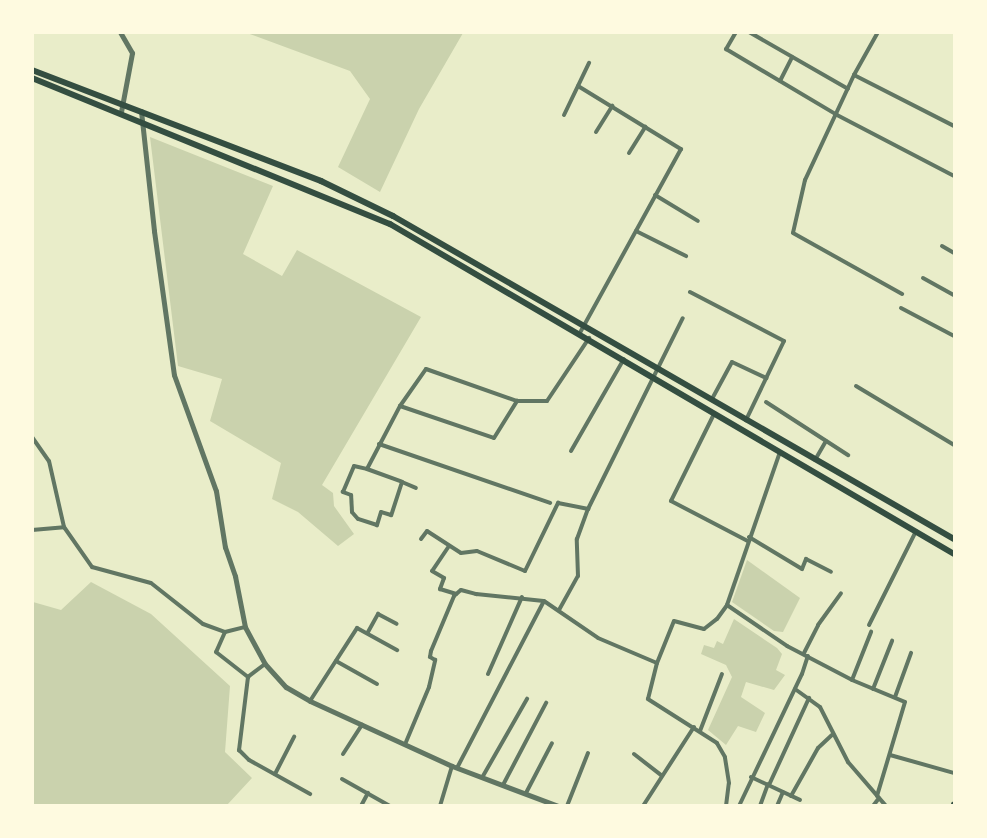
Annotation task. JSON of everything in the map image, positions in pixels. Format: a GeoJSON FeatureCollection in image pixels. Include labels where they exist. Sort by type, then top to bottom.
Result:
{"type":"FeatureCollection","features":[{"type":"Feature","properties":{"kind":"main road"},"geometry":{"type":"LineString","coordinates":[[32,70],[320,181],[393,216],[954,539]]}},
{"type":"Feature","properties":{"kind":"main road"},"geometry":{"type":"LineString","coordinates":[[32,78],[121,112],[390,224],[624,358],[714,414],[954,554]]}},
{"type":"Feature","properties":{"kind":"main road"},"geometry":{"type":"LineString","coordinates":[[763,441],[768,432]]}},
{"type":"Feature","properties":{"kind":"street"},"geometry":{"type":"LineString","coordinates":[[120,32],[132,53],[121,112]]}},
{"type":"Feature","properties":{"kind":"street"},"geometry":{"type":"LineString","coordinates":[[736,32],[726,49],[837,115],[954,176]]}},
{"type":"Feature","properties":{"kind":"street"},"geometry":{"type":"LineString","coordinates":[[749,32],[848,89]]}},
{"type":"Feature","properties":{"kind":"street"},"geometry":{"type":"LineString","coordinates":[[878,32],[854,75],[837,115],[805,180],[793,233],[902,294]]}},
{"type":"Feature","properties":{"kind":"street"},"geometry":{"type":"LineString","coordinates":[[780,81],[792,57]]}},
{"type":"Feature","properties":{"kind":"street"},"geometry":{"type":"LineString","coordinates":[[564,115],[590,63]]}},
{"type":"Feature","properties":{"kind":"street"},"geometry":{"type":"LineString","coordinates":[[854,75],[954,126]]}},
{"type":"Feature","properties":{"kind":"street"},"geometry":{"type":"LineString","coordinates":[[578,86],[681,149],[580,333]]}},
{"type":"Feature","properties":{"kind":"street"},"geometry":{"type":"LineString","coordinates":[[596,132],[612,106]]}},
{"type":"Feature","properties":{"kind":"street"},"geometry":{"type":"LineString","coordinates":[[141,111],[174,374],[216,491],[225,547],[235,576],[244,627],[266,664],[286,688],[310,701],[362,725],[406,742],[455,767],[558,806]]}},
{"type":"Feature","properties":{"kind":"street"},"geometry":{"type":"LineString","coordinates":[[629,153],[645,126]]}},
{"type":"Feature","properties":{"kind":"street"},"geometry":{"type":"LineString","coordinates":[[655,195],[698,221]]}},
{"type":"Feature","properties":{"kind":"street"},"geometry":{"type":"LineString","coordinates":[[636,230],[686,256]]}},
{"type":"Feature","properties":{"kind":"street"},"geometry":{"type":"LineString","coordinates":[[942,246],[954,253]]}},
{"type":"Feature","properties":{"kind":"street"},"geometry":{"type":"LineString","coordinates":[[923,278],[954,296]]}},
{"type":"Feature","properties":{"kind":"street"},"geometry":{"type":"LineString","coordinates":[[690,292],[784,341],[746,420]]}},
{"type":"Feature","properties":{"kind":"street"},"geometry":{"type":"LineString","coordinates":[[901,308],[954,336]]}},
{"type":"Feature","properties":{"kind":"street"},"geometry":{"type":"LineString","coordinates":[[559,610],[578,576],[576,539],[588,509],[652,376],[683,318]]}},
{"type":"Feature","properties":{"kind":"street"},"geometry":{"type":"LineString","coordinates":[[367,470],[400,406],[426,369],[518,402],[547,401],[589,338]]}},
{"type":"Feature","properties":{"kind":"street"},"geometry":{"type":"LineString","coordinates":[[571,451],[624,358]]}},
{"type":"Feature","properties":{"kind":"street"},"geometry":{"type":"LineString","coordinates":[[712,400],[732,362],[766,378]]}},
{"type":"Feature","properties":{"kind":"street"},"geometry":{"type":"LineString","coordinates":[[856,386],[954,445]]}},
{"type":"Feature","properties":{"kind":"street"},"geometry":{"type":"LineString","coordinates":[[400,406],[494,438],[518,402]]}},
{"type":"Feature","properties":{"kind":"street"},"geometry":{"type":"LineString","coordinates":[[766,402],[848,455]]}},
{"type":"Feature","properties":{"kind":"street"},"geometry":{"type":"LineString","coordinates":[[714,414],[671,502],[748,539],[802,569],[806,559],[831,572]]}},
{"type":"Feature","properties":{"kind":"street"},"geometry":{"type":"LineString","coordinates":[[32,437],[49,461],[64,528],[92,567],[151,583],[203,624],[225,632],[244,627]]}},
{"type":"Feature","properties":{"kind":"street"},"geometry":{"type":"LineString","coordinates":[[815,460],[826,441]]}},
{"type":"Feature","properties":{"kind":"street"},"geometry":{"type":"LineString","coordinates":[[379,444],[550,503]]}},
{"type":"Feature","properties":{"kind":"street"},"geometry":{"type":"LineString","coordinates":[[726,806],[729,783],[724,757],[717,743],[700,730],[648,700],[657,663],[674,621],[704,630],[717,620],[726,605],[780,452]]}},
{"type":"Feature","properties":{"kind":"street"},"geometry":{"type":"LineString","coordinates":[[402,482],[391,515],[381,512],[377,525],[358,519],[352,512],[351,494],[343,492],[354,466],[402,482],[416,488]]}},
{"type":"Feature","properties":{"kind":"street"},"geometry":{"type":"LineString","coordinates":[[421,539],[427,531],[461,553],[477,552],[525,571],[558,503],[588,509]]}},
{"type":"Feature","properties":{"kind":"street"},"geometry":{"type":"LineString","coordinates":[[32,530],[64,528]]}},
{"type":"Feature","properties":{"kind":"street"},"geometry":{"type":"LineString","coordinates":[[869,625],[916,531]]}},
{"type":"Feature","properties":{"kind":"street"},"geometry":{"type":"LineString","coordinates":[[449,546],[432,571],[444,578],[440,589],[456,594]]}},
{"type":"Feature","properties":{"kind":"street"},"geometry":{"type":"LineString","coordinates":[[406,742],[430,688],[435,660],[430,657],[431,651],[456,594],[461,590],[476,594],[522,597],[544,601],[598,638],[657,663]]}},
{"type":"Feature","properties":{"kind":"street"},"geometry":{"type":"LineString","coordinates":[[739,806],[751,777],[795,689],[818,625],[841,593]]}},
{"type":"Feature","properties":{"kind":"street"},"geometry":{"type":"LineString","coordinates":[[488,674],[522,597]]}},
{"type":"Feature","properties":{"kind":"street"},"geometry":{"type":"LineString","coordinates":[[440,806],[455,767],[544,601]]}},
{"type":"Feature","properties":{"kind":"street"},"geometry":{"type":"LineString","coordinates":[[726,605],[787,646],[806,654],[852,680],[906,702],[874,806]]}},
{"type":"Feature","properties":{"kind":"street"},"geometry":{"type":"LineString","coordinates":[[368,632],[378,614],[397,624]]}},
{"type":"Feature","properties":{"kind":"street"},"geometry":{"type":"LineString","coordinates":[[310,701],[357,628],[368,632],[397,650]]}},
{"type":"Feature","properties":{"kind":"street"},"geometry":{"type":"LineString","coordinates":[[225,632],[216,652],[248,677]]}},
{"type":"Feature","properties":{"kind":"street"},"geometry":{"type":"LineString","coordinates":[[852,680],[871,632]]}},
{"type":"Feature","properties":{"kind":"street"},"geometry":{"type":"LineString","coordinates":[[872,689],[892,641]]}},
{"type":"Feature","properties":{"kind":"street"},"geometry":{"type":"LineString","coordinates":[[895,698],[912,653]]}},
{"type":"Feature","properties":{"kind":"street"},"geometry":{"type":"LineString","coordinates":[[336,660],[377,684]]}},
{"type":"Feature","properties":{"kind":"street"},"geometry":{"type":"LineString","coordinates":[[266,664],[248,677],[239,750],[249,760],[310,794]]}},
{"type":"Feature","properties":{"kind":"street"},"geometry":{"type":"LineString","coordinates":[[700,730],[722,674]]}},
{"type":"Feature","properties":{"kind":"street"},"geometry":{"type":"LineString","coordinates":[[795,689],[820,707],[832,735],[848,762],[886,806]]}},
{"type":"Feature","properties":{"kind":"street"},"geometry":{"type":"LineString","coordinates":[[760,806],[768,784],[808,698]]}},
{"type":"Feature","properties":{"kind":"street"},"geometry":{"type":"LineString","coordinates":[[483,776],[527,699]]}},
{"type":"Feature","properties":{"kind":"street"},"geometry":{"type":"LineString","coordinates":[[503,785],[546,703]]}},
{"type":"Feature","properties":{"kind":"street"},"geometry":{"type":"LineString","coordinates":[[343,754],[362,725]]}},
{"type":"Feature","properties":{"kind":"street"},"geometry":{"type":"LineString","coordinates":[[644,806],[661,775],[694,727]]}},
{"type":"Feature","properties":{"kind":"street"},"geometry":{"type":"LineString","coordinates":[[791,796],[818,748],[832,735]]}},
{"type":"Feature","properties":{"kind":"street"},"geometry":{"type":"LineString","coordinates":[[275,774],[294,736]]}},
{"type":"Feature","properties":{"kind":"street"},"geometry":{"type":"LineString","coordinates":[[526,793],[552,743]]}},
{"type":"Feature","properties":{"kind":"street"},"geometry":{"type":"LineString","coordinates":[[567,806],[588,754]]}},
{"type":"Feature","properties":{"kind":"street"},"geometry":{"type":"LineString","coordinates":[[634,754],[661,775]]}},
{"type":"Feature","properties":{"kind":"street"},"geometry":{"type":"LineString","coordinates":[[890,755],[954,773]]}},
{"type":"Feature","properties":{"kind":"street"},"geometry":{"type":"LineString","coordinates":[[751,777],[800,800]]}},
{"type":"Feature","properties":{"kind":"street"},"geometry":{"type":"LineString","coordinates":[[342,778],[390,806]]}},
{"type":"Feature","properties":{"kind":"street"},"geometry":{"type":"LineString","coordinates":[[777,806],[783,792]]}},
{"type":"Feature","properties":{"kind":"street"},"geometry":{"type":"LineString","coordinates":[[361,806],[368,793]]}},
{"type":"Feature","properties":{"kind":"green space"},"geometry":{"type":"Polygon","coordinates":[[[247,33],[463,33],[419,109],[380,192],[338,167],[370,99],[350,71],[247,33]]]}},
{"type":"Feature","properties":{"kind":"green space"},"geometry":{"type":"Polygon","coordinates":[[[150,137],[273,186],[243,254],[282,276],[297,250],[421,317],[322,485],[333,493],[334,506],[354,534],[338,546],[298,512],[272,499],[281,463],[210,421],[222,379],[178,366],[150,137]]]}},
{"type":"Feature","properties":{"kind":"green space"},"geometry":{"type":"Polygon","coordinates":[[[747,560],[800,598],[783,632],[774,631],[732,602],[747,560]]]}},
{"type":"Feature","properties":{"kind":"green space"},"geometry":{"type":"Polygon","coordinates":[[[91,582],[151,614],[230,686],[225,752],[252,778],[227,805],[33,805],[33,602],[61,610],[91,582]]]}},
{"type":"Feature","properties":{"kind":"green space"},"geometry":{"type":"Polygon","coordinates":[[[734,619],[777,648],[782,654],[776,670],[785,675],[774,690],[746,682],[741,697],[765,713],[756,732],[738,726],[726,745],[708,730],[732,677],[726,665],[701,654],[704,645],[714,648],[717,641],[723,644],[734,619]]]}}]}
